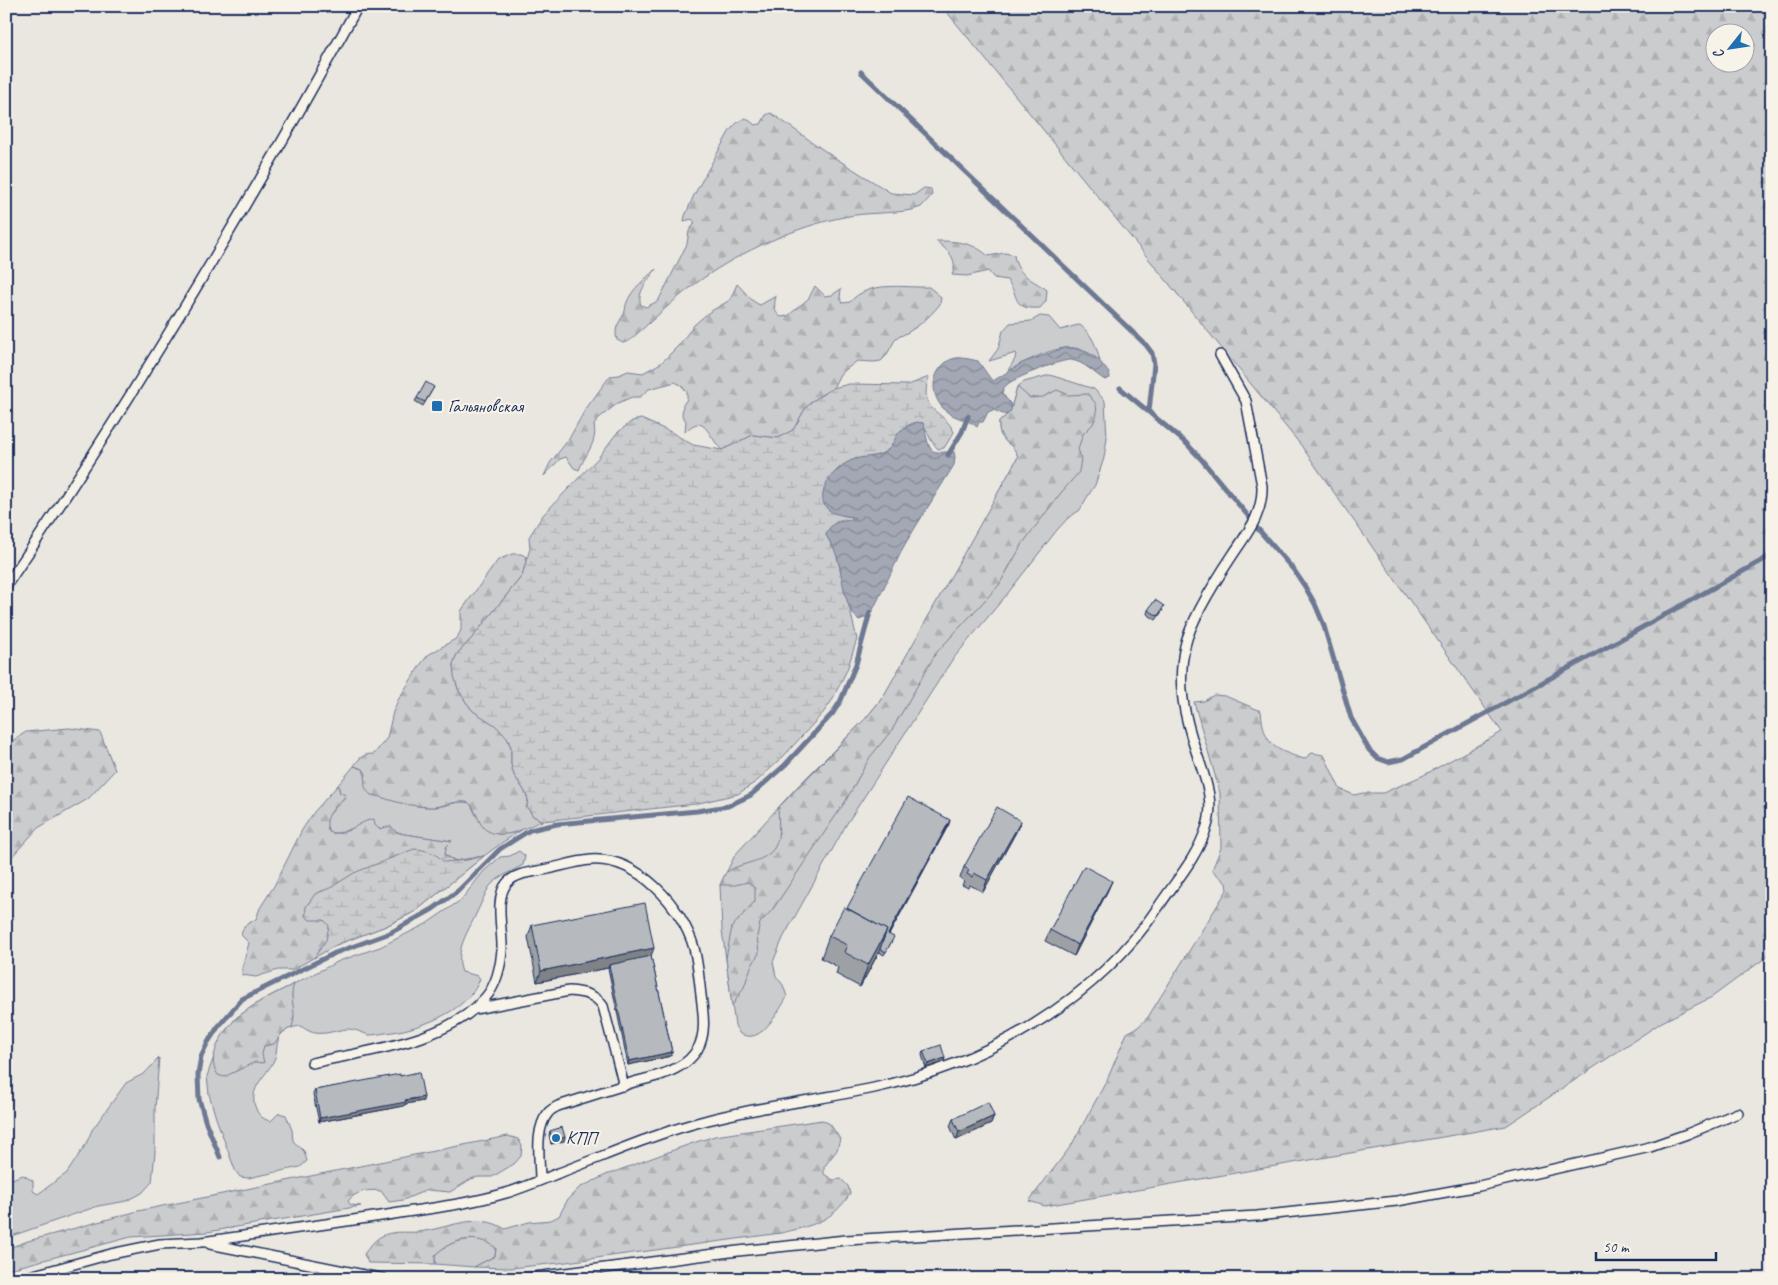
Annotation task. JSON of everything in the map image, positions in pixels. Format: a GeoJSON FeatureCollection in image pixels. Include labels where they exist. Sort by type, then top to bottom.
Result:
{"type":"FeatureCollection","features":[{"type":"Feature","properties":{"kind":"lane"},"geometry":{"type":"LineString","coordinates":[[6,586],[77,481],[127,401],[298,114],[358,6]]}},
{"type":"Feature","properties":{"kind":"lane"},"geometry":{"type":"LineString","coordinates":[[19,1279],[102,1256],[160,1244],[202,1242],[458,1204],[509,1193],[651,1137],[706,1120],[873,1088],[965,1061],[1018,1033],[1071,998],[1113,960],[1149,921],[1201,841],[1207,827],[1210,813],[1210,798],[1191,737],[1180,683],[1186,640],[1207,596],[1258,514],[1263,497],[1261,477],[1246,401],[1220,355]]}},
{"type":"Feature","properties":{"kind":"lane"},"geometry":{"type":"LineString","coordinates":[[312,1063],[416,1040],[438,1032],[474,1009],[484,1000],[491,991],[497,977],[502,951],[500,902],[502,891],[507,882],[518,876],[590,860],[624,865],[655,888],[669,901],[681,917],[694,947],[698,964],[704,1022],[702,1038],[698,1050],[680,1066],[670,1071],[558,1106],[549,1111],[543,1122],[539,1141],[540,1180]]}},
{"type":"Feature","properties":{"kind":"lane"},"geometry":{"type":"LineString","coordinates":[[474,1009],[569,991],[591,995],[599,1000],[603,1006],[624,1086]]}},
{"type":"Feature","properties":{"kind":"lane"},"geometry":{"type":"LineString","coordinates":[[519,1279],[738,1251],[846,1240],[1257,1216],[1397,1201],[1479,1186],[1650,1147],[1738,1113]]}},
{"type":"Feature","properties":{"kind":"lane"},"geometry":{"type":"LineString","coordinates":[[202,1242],[384,1279]]}},
{"type":"Feature","properties":{"kind":"green space"},"geometry":{"type":"Polygon","coordinates":[[[942,6],[1772,6],[1772,953],[1712,997],[1662,1022],[1506,1126],[1045,1206],[1029,1201],[1071,1146],[1107,1080],[1127,1033],[1138,1027],[1148,1017],[1227,890],[1226,883],[1212,870],[1221,848],[1220,793],[1194,702],[1204,701],[1214,695],[1225,696],[1261,711],[1265,731],[1272,744],[1285,752],[1304,759],[1312,753],[1324,755],[1340,789],[1354,795],[1383,793],[1424,775],[1502,732],[1300,444],[942,6]]]}},
{"type":"Feature","properties":{"kind":"green space"},"geometry":{"type":"Polygon","coordinates":[[[771,113],[832,156],[891,193],[914,195],[924,188],[931,189],[932,195],[921,207],[912,210],[844,217],[788,233],[770,241],[734,259],[692,286],[629,341],[623,343],[617,340],[617,326],[624,314],[629,297],[639,284],[656,269],[644,286],[640,300],[641,305],[646,307],[658,301],[687,244],[689,231],[695,223],[692,219],[684,221],[685,216],[694,195],[729,132],[741,120],[746,118],[755,125],[761,124],[766,115],[771,113]]]}},
{"type":"Feature","properties":{"kind":"green space"},"geometry":{"type":"Polygon","coordinates":[[[936,241],[964,243],[982,251],[988,256],[1005,253],[1014,255],[1018,268],[1031,280],[1047,290],[1046,301],[1040,308],[1024,307],[1018,301],[1007,280],[994,278],[988,271],[967,276],[952,275],[954,269],[953,260],[948,252],[936,241]]]}},
{"type":"Feature","properties":{"kind":"green space"},"geometry":{"type":"Polygon","coordinates":[[[737,284],[750,298],[760,305],[776,296],[775,308],[781,317],[788,316],[809,298],[815,286],[825,296],[832,295],[841,289],[840,298],[843,303],[850,302],[858,295],[867,291],[887,287],[929,287],[941,297],[940,304],[926,319],[909,332],[896,338],[881,361],[857,361],[840,374],[833,388],[821,395],[805,409],[793,430],[778,438],[753,435],[722,450],[702,425],[692,426],[685,432],[686,421],[682,415],[687,392],[681,385],[675,382],[649,389],[640,397],[632,397],[618,403],[599,418],[594,425],[593,443],[579,470],[574,468],[566,457],[560,459],[544,476],[550,463],[569,439],[585,410],[610,376],[628,371],[643,373],[661,363],[679,345],[694,325],[708,313],[730,300],[737,284]]]}},
{"type":"Feature","properties":{"kind":"green space"},"geometry":{"type":"Polygon","coordinates":[[[1040,316],[1049,317],[1060,330],[1080,325],[1093,341],[1100,361],[1082,350],[1067,348],[1040,355],[1007,372],[1015,359],[1016,353],[989,361],[998,349],[1003,331],[1010,323],[1031,321],[1040,316]]]}},
{"type":"Feature","properties":{"kind":"green space"},"geometry":{"type":"Polygon","coordinates":[[[1050,375],[1094,389],[1105,401],[1107,438],[1104,458],[1095,485],[1080,510],[1068,518],[1057,530],[952,660],[846,825],[783,938],[773,962],[776,976],[783,985],[787,997],[772,1020],[762,1031],[750,1036],[740,1034],[735,1026],[722,930],[720,885],[735,855],[797,787],[866,718],[883,697],[902,667],[1018,457],[1013,448],[1003,439],[999,429],[999,422],[1010,412],[1017,387],[1024,382],[1050,375]]]}},
{"type":"Feature","properties":{"kind":"green space"},"geometry":{"type":"Polygon","coordinates":[[[929,377],[926,398],[933,409],[950,425],[954,432],[944,448],[938,449],[932,442],[923,423],[917,422],[907,426],[890,448],[881,454],[842,515],[858,518],[837,521],[826,535],[837,555],[857,639],[847,670],[831,702],[823,713],[782,758],[757,781],[738,794],[695,804],[543,821],[533,816],[527,807],[528,799],[524,790],[514,775],[511,764],[511,747],[507,738],[495,725],[473,711],[466,702],[458,689],[453,664],[457,654],[522,576],[530,548],[529,537],[543,515],[598,458],[616,434],[632,421],[641,419],[671,432],[693,445],[722,450],[753,435],[778,438],[793,430],[812,401],[833,388],[849,384],[908,385],[929,377]]]}},
{"type":"Feature","properties":{"kind":"green space"},"geometry":{"type":"Polygon","coordinates":[[[1017,387],[1030,398],[1043,397],[1057,390],[1069,395],[1088,394],[1096,404],[1097,414],[1093,424],[1083,434],[1078,449],[1081,458],[1079,472],[1023,543],[999,585],[936,653],[892,730],[870,757],[845,802],[773,909],[760,923],[757,936],[759,953],[751,967],[744,987],[732,1006],[726,958],[732,927],[755,901],[755,888],[748,882],[735,885],[720,885],[724,875],[732,869],[755,861],[771,852],[778,840],[778,808],[866,718],[883,697],[1018,457],[1013,448],[1003,439],[999,429],[999,422],[1010,412],[1017,387]]]}},
{"type":"Feature","properties":{"kind":"green space"},"geometry":{"type":"Polygon","coordinates":[[[512,554],[521,554],[527,557],[522,576],[457,654],[453,665],[458,689],[466,702],[473,711],[496,725],[507,737],[511,747],[511,764],[514,775],[528,799],[527,807],[533,816],[543,821],[509,834],[495,834],[484,828],[472,806],[466,802],[428,807],[404,804],[371,795],[365,785],[366,774],[363,769],[354,766],[362,757],[374,754],[387,738],[398,700],[421,664],[428,655],[457,638],[461,630],[461,611],[498,560],[512,554]]]}},
{"type":"Feature","properties":{"kind":"green space"},"geometry":{"type":"Polygon","coordinates":[[[69,728],[100,732],[115,770],[88,799],[38,828],[6,863],[6,745],[26,732],[69,728]]]}},
{"type":"Feature","properties":{"kind":"green space"},"geometry":{"type":"Polygon","coordinates":[[[354,766],[363,769],[371,795],[426,807],[466,802],[470,803],[477,817],[497,834],[514,833],[523,829],[484,856],[456,861],[445,855],[446,847],[452,841],[404,834],[385,828],[379,829],[375,825],[356,827],[338,833],[329,832],[326,826],[326,818],[346,796],[340,793],[338,785],[354,766]]]}},
{"type":"Feature","properties":{"kind":"green space"},"geometry":{"type":"Polygon","coordinates":[[[338,785],[340,793],[346,795],[328,816],[327,826],[329,832],[341,833],[374,819],[375,825],[379,829],[391,826],[396,832],[404,834],[452,841],[446,847],[445,855],[455,861],[484,856],[416,911],[386,926],[336,945],[292,970],[278,970],[256,977],[242,975],[249,943],[241,935],[244,926],[256,919],[302,830],[314,812],[338,785]]]}},
{"type":"Feature","properties":{"kind":"green space"},"geometry":{"type":"Polygon","coordinates":[[[414,849],[430,852],[444,862],[484,856],[416,911],[386,926],[336,945],[314,958],[326,940],[329,926],[324,920],[310,920],[305,916],[306,907],[315,894],[330,888],[354,873],[414,849]]]}},
{"type":"Feature","properties":{"kind":"green space"},"geometry":{"type":"Polygon","coordinates":[[[519,851],[525,856],[523,865],[501,877],[490,886],[463,942],[460,957],[462,972],[478,976],[480,979],[474,991],[465,1001],[440,1017],[412,1028],[398,1031],[369,1035],[347,1029],[328,1033],[313,1033],[300,1026],[288,1029],[282,1033],[278,1039],[274,1060],[256,1088],[254,1102],[259,1114],[266,1120],[271,1121],[279,1113],[286,1115],[292,1130],[293,1141],[304,1151],[307,1161],[300,1167],[248,1178],[240,1177],[235,1170],[216,1118],[209,1094],[207,1076],[219,1043],[226,1030],[237,1017],[262,1000],[339,961],[380,947],[426,924],[461,900],[484,871],[500,857],[510,856],[519,851]]]}},
{"type":"Feature","properties":{"kind":"green space"},"geometry":{"type":"Polygon","coordinates":[[[294,984],[292,989],[294,1021],[292,1027],[282,1033],[274,1044],[264,1046],[262,1054],[264,1063],[255,1062],[224,1077],[218,1075],[213,1061],[214,1054],[223,1034],[231,1024],[250,1008],[294,984]]]}},
{"type":"Feature","properties":{"kind":"green space"},"geometry":{"type":"Polygon","coordinates":[[[159,1058],[152,1182],[142,1193],[127,1201],[98,1206],[6,1238],[6,1181],[23,1175],[33,1181],[33,1191],[38,1194],[67,1173],[86,1144],[92,1130],[126,1083],[145,1073],[159,1058]]]}},
{"type":"Feature","properties":{"kind":"green space"},"geometry":{"type":"Polygon","coordinates":[[[822,1120],[830,1124],[840,1139],[837,1150],[824,1167],[824,1174],[833,1180],[841,1179],[848,1186],[850,1194],[836,1211],[828,1217],[802,1228],[781,1233],[511,1268],[474,1267],[495,1256],[496,1248],[489,1243],[473,1239],[456,1242],[441,1249],[435,1255],[435,1264],[368,1263],[364,1254],[378,1239],[389,1233],[418,1232],[473,1221],[484,1221],[505,1229],[529,1222],[551,1220],[559,1216],[568,1199],[579,1188],[606,1175],[690,1144],[715,1136],[822,1120]]]}},
{"type":"Feature","properties":{"kind":"green space"},"geometry":{"type":"Polygon","coordinates":[[[508,1136],[518,1139],[522,1146],[521,1156],[514,1164],[492,1177],[471,1179],[450,1192],[427,1190],[403,1200],[389,1202],[381,1191],[372,1190],[359,1193],[348,1201],[351,1205],[361,1206],[207,1232],[131,1237],[6,1270],[6,1249],[28,1241],[138,1211],[508,1136]]]}},
{"type":"Feature","properties":{"kind":"green space"},"geometry":{"type":"Polygon","coordinates":[[[476,1239],[490,1243],[496,1248],[495,1256],[474,1267],[435,1264],[435,1255],[444,1248],[459,1241],[476,1239]]]}},
{"type":"Feature","properties":{"kind":"water"},"geometry":{"type":"Polygon","coordinates":[[[1064,348],[1082,350],[1092,355],[1109,373],[1110,378],[1105,380],[1085,365],[1076,361],[1066,360],[1050,365],[1006,385],[1002,393],[1012,406],[1009,413],[1005,414],[993,410],[988,412],[983,422],[979,422],[977,427],[946,411],[936,396],[934,390],[935,377],[946,362],[955,358],[978,361],[993,381],[1022,363],[1064,348]]]}},
{"type":"Feature","properties":{"kind":"water"},"geometry":{"type":"Polygon","coordinates":[[[917,422],[923,423],[929,445],[933,451],[954,452],[954,465],[905,544],[870,616],[859,620],[850,607],[836,554],[826,535],[835,523],[856,518],[831,512],[825,506],[823,494],[825,487],[843,465],[852,460],[885,452],[900,431],[917,422]]]}},
{"type":"Feature","properties":{"kind":"building"},"geometry":{"type":"Polygon","coordinates":[[[426,382],[434,387],[425,402],[417,398],[426,382]]]}},
{"type":"Feature","properties":{"kind":"building"},"geometry":{"type":"Polygon","coordinates":[[[1155,600],[1164,606],[1158,616],[1148,610],[1155,600]]]}},
{"type":"Feature","properties":{"kind":"building"},"geometry":{"type":"Polygon","coordinates":[[[908,797],[950,820],[888,934],[894,937],[886,952],[880,949],[887,930],[847,908],[908,797]]]}},
{"type":"Feature","properties":{"kind":"building"},"geometry":{"type":"Polygon","coordinates":[[[997,807],[1021,821],[987,880],[974,873],[972,877],[967,874],[969,870],[964,867],[997,807]]]}},
{"type":"Feature","properties":{"kind":"building"},"geometry":{"type":"Polygon","coordinates":[[[1084,866],[1112,881],[1078,945],[1050,930],[1084,866]]]}},
{"type":"Feature","properties":{"kind":"building"},"geometry":{"type":"Polygon","coordinates":[[[645,903],[654,948],[541,971],[532,925],[645,903]]]}},
{"type":"Feature","properties":{"kind":"building"},"geometry":{"type":"Polygon","coordinates":[[[844,907],[887,930],[868,965],[844,952],[847,945],[829,936],[844,907]]]}},
{"type":"Feature","properties":{"kind":"building"},"geometry":{"type":"Polygon","coordinates":[[[651,956],[672,1052],[629,1061],[609,965],[651,956]]]}},
{"type":"Feature","properties":{"kind":"building"},"geometry":{"type":"Polygon","coordinates":[[[941,1045],[945,1058],[928,1064],[923,1051],[941,1045]]]}},
{"type":"Feature","properties":{"kind":"building"},"geometry":{"type":"Polygon","coordinates":[[[419,1072],[424,1097],[320,1118],[315,1090],[419,1072]]]}},
{"type":"Feature","properties":{"kind":"building"},"geometry":{"type":"Polygon","coordinates":[[[988,1102],[994,1116],[959,1132],[953,1119],[988,1102]]]}},
{"type":"Feature","properties":{"kind":"building"},"geometry":{"type":"Polygon","coordinates":[[[562,1127],[565,1137],[553,1141],[550,1131],[562,1127]]]}},
{"type":"Feature","properties":{"kind":"waterway"},"geometry":{"type":"LineString","coordinates":[[861,72],[1146,345],[1152,353],[1154,364],[1149,411]]}},
{"type":"Feature","properties":{"kind":"waterway"},"geometry":{"type":"LineString","coordinates":[[1120,388],[1186,443],[1249,517]]}},
{"type":"Feature","properties":{"kind":"waterway"},"geometry":{"type":"LineString","coordinates":[[948,455],[962,432],[968,416]]}},
{"type":"Feature","properties":{"kind":"waterway"},"geometry":{"type":"LineString","coordinates":[[1258,529],[1293,569],[1315,604],[1323,623],[1351,718],[1369,750],[1377,758],[1388,762],[1403,759],[1772,555]]}},
{"type":"Feature","properties":{"kind":"waterway"},"geometry":{"type":"LineString","coordinates":[[220,1157],[206,1123],[199,1099],[198,1075],[201,1056],[208,1042],[242,999],[335,953],[390,933],[433,909],[459,890],[500,849],[530,830],[557,824],[697,811],[728,806],[751,795],[785,765],[833,713],[841,700],[856,664],[870,612]]}},
{"type":"Feature","properties":{"kind":"place","name":"Гальяновская"},"geometry":{"type":"Point","coordinates":[437,406]}},
{"type":"Feature","properties":{"kind":"place","name":"КПП"},"geometry":{"type":"Point","coordinates":[556,1138]}}]}
